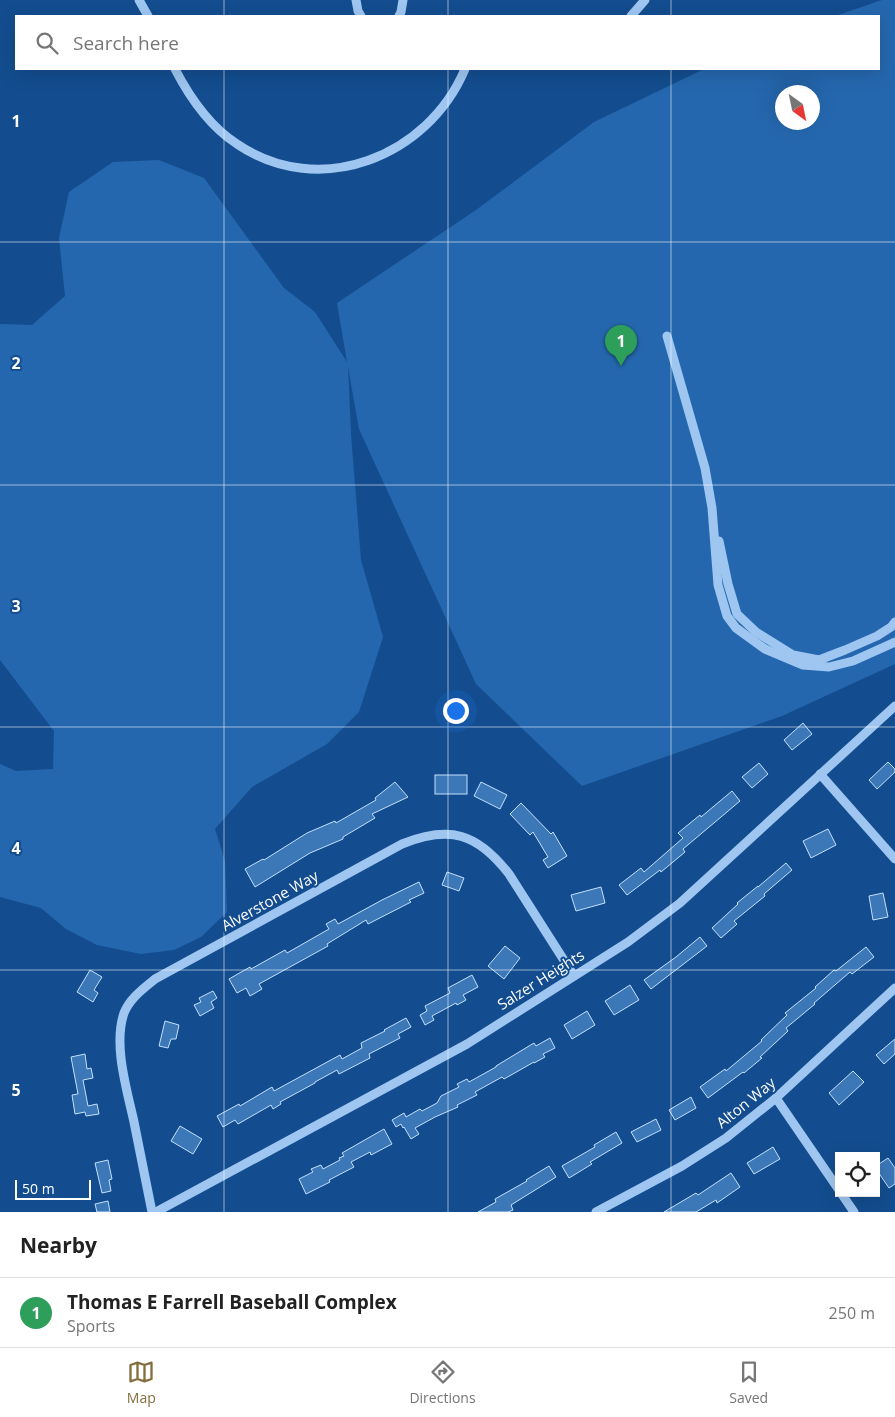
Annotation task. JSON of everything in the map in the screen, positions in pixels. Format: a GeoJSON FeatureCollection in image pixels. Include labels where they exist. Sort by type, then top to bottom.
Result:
{"type":"FeatureCollection","features":[{"type":"Feature","properties":{"kind":"street"},"geometry":{"type":"LineString","coordinates":[[140,0],[148,15]]}},
{"type":"Feature","properties":{"kind":"street"},"geometry":{"type":"LineString","coordinates":[[356,0],[360,15]]}},
{"type":"Feature","properties":{"kind":"street"},"geometry":{"type":"LineString","coordinates":[[403,0],[403,15]]}},
{"type":"Feature","properties":{"kind":"street"},"geometry":{"type":"LineString","coordinates":[[633,15],[645,0]]}},
{"type":"Feature","properties":{"kind":"street"},"geometry":{"type":"LineString","coordinates":[[176,70],[201,111],[216,128],[237,145],[258,156],[282,164],[305,168],[329,169],[350,166],[369,160],[390,151],[410,139],[431,121],[449,100],[464,70]]}},
{"type":"Feature","properties":{"kind":"street"},"geometry":{"type":"LineString","coordinates":[[666,336],[705,468],[728,584],[737,614],[756,632],[793,655],[819,660],[877,636],[895,622]]}},
{"type":"Feature","properties":{"kind":"street"},"geometry":{"type":"LineString","coordinates":[[712,508],[718,586],[727,616],[736,628],[765,649],[802,665],[829,667],[853,661],[895,642]]}},
{"type":"Feature","properties":{"kind":"street","name":"Salzer Heights"},"geometry":{"type":"LineString","coordinates":[[156,1212],[467,1044],[628,942],[680,903],[895,706]]}},
{"type":"Feature","properties":{"kind":"street"},"geometry":{"type":"LineString","coordinates":[[820,774],[895,859]]}},
{"type":"Feature","properties":{"kind":"street","name":"Alverstone Way"},"geometry":{"type":"LineString","coordinates":[[152,1212],[124,1073],[120,1043],[125,1012],[132,1000],[155,979],[402,844],[425,836],[444,834],[457,835],[479,844],[499,862],[574,976]]}},
{"type":"Feature","properties":{"kind":"street","name":"Alton Way"},"geometry":{"type":"LineString","coordinates":[[596,1212],[682,1166],[714,1146],[776,1098],[895,988]]}},
{"type":"Feature","properties":{"kind":"street"},"geometry":{"type":"LineString","coordinates":[[776,1098],[835,1184]]}},
{"type":"Feature","properties":{"kind":"street"},"geometry":{"type":"LineString","coordinates":[[844,1197],[854,1212]]}},
{"type":"Feature","properties":{"kind":"shaded area"},"geometry":{"type":"Polygon","coordinates":[[[882,0],[895,0],[895,664],[782,716],[582,786],[476,684],[359,429],[348,367],[351,434],[361,560],[383,637],[359,712],[327,744],[252,787],[215,829],[225,861],[227,912],[201,937],[174,950],[141,954],[97,945],[66,929],[41,908],[0,897],[0,764],[16,771],[53,769],[54,731],[0,660],[0,324],[32,325],[65,296],[59,238],[69,192],[113,162],[159,160],[204,178],[284,288],[315,312],[347,362],[337,303],[476,210],[594,122],[702,70],[880,70],[880,15],[838,15],[882,0]]]}},
{"type":"Feature","properties":{"kind":"building"},"geometry":{"type":"Polygon","coordinates":[[[803,723],[812,734],[792,750],[784,740],[803,723]]]}},
{"type":"Feature","properties":{"kind":"building"},"geometry":{"type":"Polygon","coordinates":[[[888,762],[895,769],[895,772],[877,789],[869,780],[888,762]]]}},
{"type":"Feature","properties":{"kind":"building"},"geometry":{"type":"Polygon","coordinates":[[[759,763],[768,774],[752,788],[742,777],[759,763]]]}},
{"type":"Feature","properties":{"kind":"building"},"geometry":{"type":"Polygon","coordinates":[[[435,775],[467,775],[467,794],[435,794],[435,775]]]}},
{"type":"Feature","properties":{"kind":"building"},"geometry":{"type":"Polygon","coordinates":[[[395,782],[408,797],[372,814],[375,818],[343,837],[343,839],[310,853],[255,887],[245,869],[264,860],[307,833],[335,821],[336,823],[376,800],[375,798],[395,782]]]}},
{"type":"Feature","properties":{"kind":"building"},"geometry":{"type":"Polygon","coordinates":[[[481,782],[507,795],[500,809],[474,796],[481,782]]]}},
{"type":"Feature","properties":{"kind":"building"},"geometry":{"type":"Polygon","coordinates":[[[732,791],[740,801],[683,849],[685,852],[661,872],[660,870],[627,895],[619,885],[641,868],[644,872],[683,838],[678,833],[732,791]]]}},
{"type":"Feature","properties":{"kind":"building"},"geometry":{"type":"Polygon","coordinates":[[[521,803],[551,834],[553,832],[567,856],[548,868],[543,860],[548,857],[533,832],[530,835],[510,814],[521,803]]]}},
{"type":"Feature","properties":{"kind":"building"},"geometry":{"type":"Polygon","coordinates":[[[828,829],[836,845],[811,858],[803,841],[828,829]]]}},
{"type":"Feature","properties":{"kind":"building"},"geometry":{"type":"Polygon","coordinates":[[[786,863],[792,870],[764,894],[765,896],[734,921],[737,924],[721,938],[712,928],[737,903],[786,863]]]}},
{"type":"Feature","properties":{"kind":"building"},"geometry":{"type":"Polygon","coordinates":[[[447,872],[464,878],[459,891],[442,885],[447,872]]]}},
{"type":"Feature","properties":{"kind":"building"},"geometry":{"type":"Polygon","coordinates":[[[419,882],[424,893],[409,900],[411,902],[368,924],[366,920],[327,944],[328,946],[259,984],[262,989],[250,996],[246,988],[237,993],[229,979],[285,950],[287,953],[329,929],[326,924],[335,919],[338,924],[419,882]]]}},
{"type":"Feature","properties":{"kind":"building"},"geometry":{"type":"Polygon","coordinates":[[[601,887],[605,903],[576,911],[571,895],[601,887]]]}},
{"type":"Feature","properties":{"kind":"building"},"geometry":{"type":"Polygon","coordinates":[[[883,893],[888,917],[873,920],[869,896],[883,893]]]}},
{"type":"Feature","properties":{"kind":"building"},"geometry":{"type":"Polygon","coordinates":[[[700,937],[707,946],[651,989],[644,980],[700,937]]]}},
{"type":"Feature","properties":{"kind":"building"},"geometry":{"type":"Polygon","coordinates":[[[505,946],[520,958],[504,979],[488,966],[505,946]]]}},
{"type":"Feature","properties":{"kind":"building"},"geometry":{"type":"Polygon","coordinates":[[[866,947],[874,957],[852,974],[850,972],[786,1028],[788,1031],[760,1057],[762,1058],[708,1098],[700,1087],[725,1069],[726,1071],[762,1041],[787,1015],[785,1013],[816,988],[834,970],[836,971],[866,947]]]}},
{"type":"Feature","properties":{"kind":"building"},"geometry":{"type":"Polygon","coordinates":[[[90,970],[102,977],[94,990],[98,993],[93,1002],[77,992],[90,970]]]}},
{"type":"Feature","properties":{"kind":"building"},"geometry":{"type":"Polygon","coordinates":[[[472,975],[478,987],[463,995],[466,1000],[457,1005],[456,1003],[432,1016],[434,1020],[425,1025],[420,1015],[427,1011],[425,1006],[450,993],[448,988],[472,975]]]}},
{"type":"Feature","properties":{"kind":"building"},"geometry":{"type":"Polygon","coordinates":[[[630,985],[639,1000],[614,1015],[605,1001],[630,985]]]}},
{"type":"Feature","properties":{"kind":"building"},"geometry":{"type":"Polygon","coordinates":[[[213,991],[217,998],[211,1002],[214,1008],[200,1016],[194,1005],[201,1002],[199,998],[213,991]]]}},
{"type":"Feature","properties":{"kind":"building"},"geometry":{"type":"Polygon","coordinates":[[[587,1011],[595,1025],[572,1039],[564,1025],[587,1011]]]}},
{"type":"Feature","properties":{"kind":"building"},"geometry":{"type":"Polygon","coordinates":[[[406,1018],[411,1027],[398,1034],[400,1038],[369,1054],[370,1058],[339,1074],[337,1070],[280,1102],[281,1104],[273,1109],[271,1105],[238,1124],[235,1120],[223,1127],[217,1116],[239,1104],[240,1106],[272,1087],[274,1091],[340,1055],[342,1059],[362,1048],[361,1043],[406,1018]]]}},
{"type":"Feature","properties":{"kind":"building"},"geometry":{"type":"Polygon","coordinates":[[[165,1021],[179,1025],[176,1039],[171,1039],[168,1048],[159,1046],[165,1021]]]}},
{"type":"Feature","properties":{"kind":"building"},"geometry":{"type":"Polygon","coordinates":[[[550,1038],[555,1048],[543,1054],[545,1057],[504,1079],[502,1077],[475,1092],[477,1095],[457,1105],[458,1107],[415,1128],[419,1134],[411,1139],[401,1124],[396,1127],[392,1120],[404,1113],[406,1117],[420,1109],[422,1111],[437,1103],[441,1096],[459,1087],[457,1084],[467,1079],[469,1082],[534,1043],[536,1046],[550,1038]]]}},
{"type":"Feature","properties":{"kind":"building"},"geometry":{"type":"Polygon","coordinates":[[[895,1039],[895,1054],[884,1064],[876,1055],[895,1039]]]}},
{"type":"Feature","properties":{"kind":"building"},"geometry":{"type":"Polygon","coordinates":[[[85,1054],[87,1069],[91,1068],[93,1078],[83,1080],[88,1106],[97,1104],[99,1114],[86,1116],[85,1112],[75,1114],[72,1095],[78,1094],[71,1057],[85,1054]]]}},
{"type":"Feature","properties":{"kind":"building"},"geometry":{"type":"Polygon","coordinates":[[[853,1071],[864,1082],[839,1105],[829,1093],[853,1071]]]}},
{"type":"Feature","properties":{"kind":"building"},"geometry":{"type":"Polygon","coordinates":[[[691,1097],[696,1108],[675,1120],[669,1110],[691,1097]]]}},
{"type":"Feature","properties":{"kind":"building"},"geometry":{"type":"Polygon","coordinates":[[[656,1119],[661,1130],[637,1142],[631,1132],[656,1119]]]}},
{"type":"Feature","properties":{"kind":"building"},"geometry":{"type":"Polygon","coordinates":[[[180,1126],[202,1139],[193,1154],[171,1141],[180,1126]]]}},
{"type":"Feature","properties":{"kind":"building"},"geometry":{"type":"Polygon","coordinates":[[[384,1129],[392,1144],[371,1155],[370,1152],[351,1162],[354,1167],[306,1194],[299,1179],[313,1172],[311,1169],[321,1165],[323,1169],[340,1160],[339,1158],[344,1156],[342,1153],[384,1129]]]}},
{"type":"Feature","properties":{"kind":"building"},"geometry":{"type":"Polygon","coordinates":[[[616,1132],[622,1143],[590,1162],[592,1164],[569,1178],[562,1166],[595,1147],[594,1145],[616,1132]]]}},
{"type":"Feature","properties":{"kind":"building"},"geometry":{"type":"Polygon","coordinates":[[[773,1147],[780,1159],[754,1174],[747,1163],[773,1147]]]}},
{"type":"Feature","properties":{"kind":"building"},"geometry":{"type":"Polygon","coordinates":[[[888,1158],[895,1168],[895,1184],[889,1188],[880,1175],[880,1163],[888,1158]]]}},
{"type":"Feature","properties":{"kind":"building"},"geometry":{"type":"Polygon","coordinates":[[[108,1160],[112,1179],[109,1180],[111,1191],[102,1193],[95,1163],[108,1160]]]}},
{"type":"Feature","properties":{"kind":"building"},"geometry":{"type":"Polygon","coordinates":[[[549,1166],[556,1177],[511,1205],[513,1210],[508,1212],[478,1212],[496,1202],[495,1199],[549,1166]]]}},
{"type":"Feature","properties":{"kind":"building"},"geometry":{"type":"Polygon","coordinates":[[[731,1173],[740,1187],[717,1203],[716,1200],[696,1212],[664,1212],[696,1193],[698,1195],[731,1173]]]}},
{"type":"Feature","properties":{"kind":"building"},"geometry":{"type":"Polygon","coordinates":[[[108,1201],[110,1212],[97,1212],[95,1204],[108,1201]]]}},
{"type":"Feature","properties":{"kind":"place","name":"Thomas E Farrell Baseball Complex"},"geometry":{"type":"Point","coordinates":[621,366]}}]}
